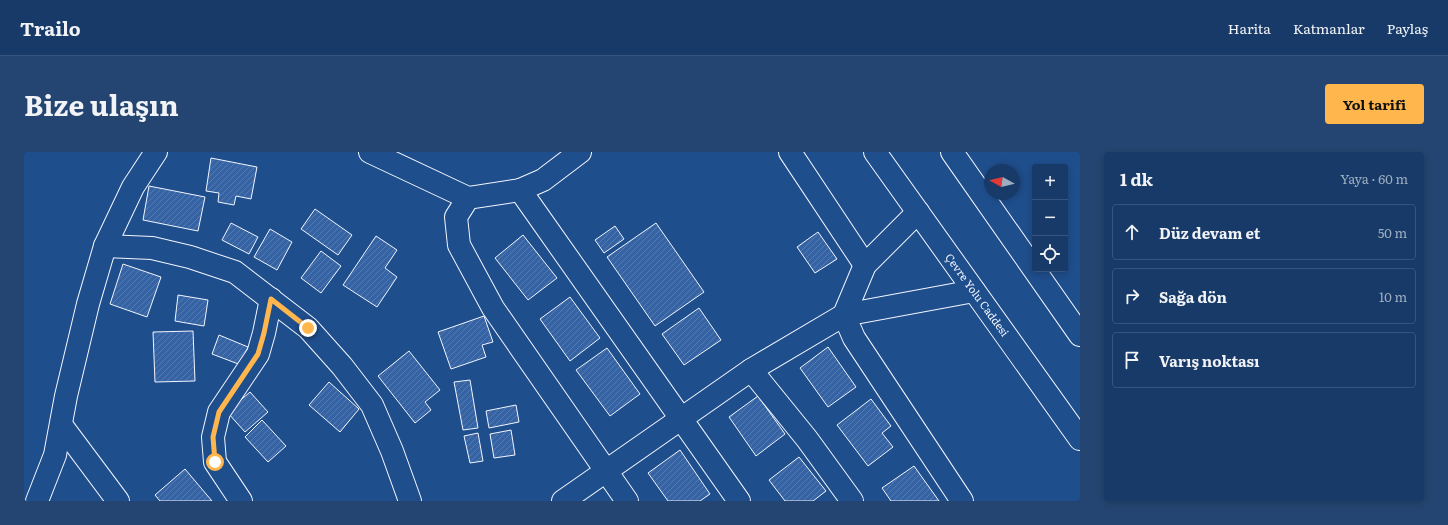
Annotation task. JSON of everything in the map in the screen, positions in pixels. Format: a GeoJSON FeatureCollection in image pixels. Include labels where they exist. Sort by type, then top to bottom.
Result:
{"type":"FeatureCollection","features":[{"type":"Feature","properties":{"kind":"main road"},"geometry":{"type":"LineString","coordinates":[[37,501],[55,455],[62,426],[66,396],[88,304],[106,246],[133,187],[156,152]]}},
{"type":"Feature","properties":{"kind":"main road"},"geometry":{"type":"LineString","coordinates":[[370,152],[468,198],[520,190],[543,180],[580,152]]}},
{"type":"Feature","properties":{"kind":"main road"},"geometry":{"type":"LineString","coordinates":[[790,152],[865,265]]}},
{"type":"Feature","properties":{"kind":"main road","name":"Çevre Yolu Caddesi"},"geometry":{"type":"LineString","coordinates":[[875,152],[1080,439]]}},
{"type":"Feature","properties":{"kind":"main road"},"geometry":{"type":"LineString","coordinates":[[952,152],[1080,335]]}},
{"type":"Feature","properties":{"kind":"main road"},"geometry":{"type":"LineString","coordinates":[[520,190],[739,501]]}},
{"type":"Feature","properties":{"kind":"main road"},"geometry":{"type":"LineString","coordinates":[[468,198],[456,217],[459,245],[493,308],[627,501]]}},
{"type":"Feature","properties":{"kind":"main road"},"geometry":{"type":"LineString","coordinates":[[918,212],[865,265],[844,315],[854,338],[962,501]]}},
{"type":"Feature","properties":{"kind":"main road"},"geometry":{"type":"LineString","coordinates":[[106,246],[152,248],[198,260],[235,272],[308,328],[342,366],[372,405],[392,451],[410,501]]}},
{"type":"Feature","properties":{"kind":"main road"},"geometry":{"type":"LineString","coordinates":[[563,501],[605,470],[682,419],[751,370],[844,315],[974,291]]}},
{"type":"Feature","properties":{"kind":"main road"},"geometry":{"type":"LineString","coordinates":[[241,501],[215,462],[213,437],[219,412],[258,354],[271,299]]}},
{"type":"Feature","properties":{"kind":"main road"},"geometry":{"type":"LineString","coordinates":[[751,370],[807,439],[852,501]]}},
{"type":"Feature","properties":{"kind":"main road"},"geometry":{"type":"LineString","coordinates":[[62,426],[118,501]]}},
{"type":"Feature","properties":{"kind":"building"},"geometry":{"type":"Polygon","coordinates":[[[211,158],[257,167],[251,199],[236,196],[234,205],[218,202],[219,193],[206,191],[211,158]]]}},
{"type":"Feature","properties":{"kind":"building"},"geometry":{"type":"Polygon","coordinates":[[[149,186],[205,197],[198,231],[143,220],[149,186]]]}},
{"type":"Feature","properties":{"kind":"building"},"geometry":{"type":"Polygon","coordinates":[[[315,209],[352,235],[338,255],[301,229],[315,209]]]}},
{"type":"Feature","properties":{"kind":"building"},"geometry":{"type":"Polygon","coordinates":[[[231,223],[258,237],[249,254],[222,240],[231,223]]]}},
{"type":"Feature","properties":{"kind":"building"},"geometry":{"type":"Polygon","coordinates":[[[656,223],[704,292],[655,326],[607,257],[656,223]]]}},
{"type":"Feature","properties":{"kind":"building"},"geometry":{"type":"Polygon","coordinates":[[[615,226],[624,239],[604,253],[595,240],[615,226]]]}},
{"type":"Feature","properties":{"kind":"building"},"geometry":{"type":"Polygon","coordinates":[[[270,229],[292,242],[277,270],[254,257],[270,229]]]}},
{"type":"Feature","properties":{"kind":"building"},"geometry":{"type":"Polygon","coordinates":[[[818,232],[837,259],[815,273],[797,247],[818,232]]]}},
{"type":"Feature","properties":{"kind":"building"},"geometry":{"type":"Polygon","coordinates":[[[523,235],[557,278],[528,300],[495,258],[523,235]]]}},
{"type":"Feature","properties":{"kind":"building"},"geometry":{"type":"Polygon","coordinates":[[[376,236],[397,250],[385,268],[397,277],[377,307],[343,285],[376,236]]]}},
{"type":"Feature","properties":{"kind":"building"},"geometry":{"type":"Polygon","coordinates":[[[321,251],[341,266],[321,293],[301,278],[321,251]]]}},
{"type":"Feature","properties":{"kind":"building"},"geometry":{"type":"Polygon","coordinates":[[[123,264],[161,277],[147,317],[110,304],[123,264]]]}},
{"type":"Feature","properties":{"kind":"building"},"geometry":{"type":"Polygon","coordinates":[[[178,295],[208,300],[204,326],[175,321],[178,295]]]}},
{"type":"Feature","properties":{"kind":"building"},"geometry":{"type":"Polygon","coordinates":[[[570,297],[600,338],[570,361],[540,319],[570,297]]]}},
{"type":"Feature","properties":{"kind":"building"},"geometry":{"type":"Polygon","coordinates":[[[699,308],[721,340],[684,365],[662,334],[699,308]]]}},
{"type":"Feature","properties":{"kind":"building"},"geometry":{"type":"Polygon","coordinates":[[[484,316],[493,342],[482,345],[486,357],[451,369],[438,332],[484,316]]]}},
{"type":"Feature","properties":{"kind":"building"},"geometry":{"type":"Polygon","coordinates":[[[193,331],[195,381],[155,382],[153,332],[193,331]]]}},
{"type":"Feature","properties":{"kind":"building"},"geometry":{"type":"Polygon","coordinates":[[[219,335],[248,347],[241,365],[212,354],[219,335]]]}},
{"type":"Feature","properties":{"kind":"building"},"geometry":{"type":"Polygon","coordinates":[[[828,347],[856,387],[828,407],[800,368],[828,347]]]}},
{"type":"Feature","properties":{"kind":"building"},"geometry":{"type":"Polygon","coordinates":[[[607,348],[640,394],[610,416],[576,370],[607,348]]]}},
{"type":"Feature","properties":{"kind":"building"},"geometry":{"type":"Polygon","coordinates":[[[409,351],[440,390],[425,402],[431,410],[415,423],[378,376],[409,351]]]}},
{"type":"Feature","properties":{"kind":"building"},"geometry":{"type":"Polygon","coordinates":[[[470,380],[478,428],[463,430],[454,382],[470,380]]]}},
{"type":"Feature","properties":{"kind":"building"},"geometry":{"type":"Polygon","coordinates":[[[329,382],[359,409],[340,432],[309,405],[329,382]]]}},
{"type":"Feature","properties":{"kind":"building"},"geometry":{"type":"Polygon","coordinates":[[[250,392],[268,412],[245,432],[227,412],[250,392]]]}},
{"type":"Feature","properties":{"kind":"building"},"geometry":{"type":"Polygon","coordinates":[[[758,396],[785,434],[756,456],[729,417],[758,396]]]}},
{"type":"Feature","properties":{"kind":"building"},"geometry":{"type":"Polygon","coordinates":[[[871,399],[891,426],[882,433],[893,447],[868,466],[837,425],[871,399]]]}},
{"type":"Feature","properties":{"kind":"building"},"geometry":{"type":"Polygon","coordinates":[[[516,405],[519,422],[489,428],[486,411],[516,405]]]}},
{"type":"Feature","properties":{"kind":"building"},"geometry":{"type":"Polygon","coordinates":[[[262,420],[286,446],[268,462],[245,437],[262,420]]]}},
{"type":"Feature","properties":{"kind":"building"},"geometry":{"type":"Polygon","coordinates":[[[511,430],[515,455],[494,458],[490,434],[511,430]]]}},
{"type":"Feature","properties":{"kind":"building"},"geometry":{"type":"Polygon","coordinates":[[[478,433],[483,461],[470,463],[464,436],[478,433]]]}},
{"type":"Feature","properties":{"kind":"building"},"geometry":{"type":"Polygon","coordinates":[[[680,450],[710,494],[700,501],[668,501],[648,473],[680,450]]]}},
{"type":"Feature","properties":{"kind":"building"},"geometry":{"type":"Polygon","coordinates":[[[799,457],[826,491],[813,501],[785,501],[769,480],[799,457]]]}},
{"type":"Feature","properties":{"kind":"building"},"geometry":{"type":"Polygon","coordinates":[[[914,466],[939,501],[891,501],[882,488],[914,466]]]}},
{"type":"Feature","properties":{"kind":"building"},"geometry":{"type":"Polygon","coordinates":[[[185,469],[212,501],[160,501],[155,495],[185,469]]]}},
{"type":"Feature","properties":{"kind":"route"},"geometry":{"type":"LineString","coordinates":[[215,462],[213,437],[219,412],[224,402],[243,378],[258,354],[271,299],[308,328]]}}]}
